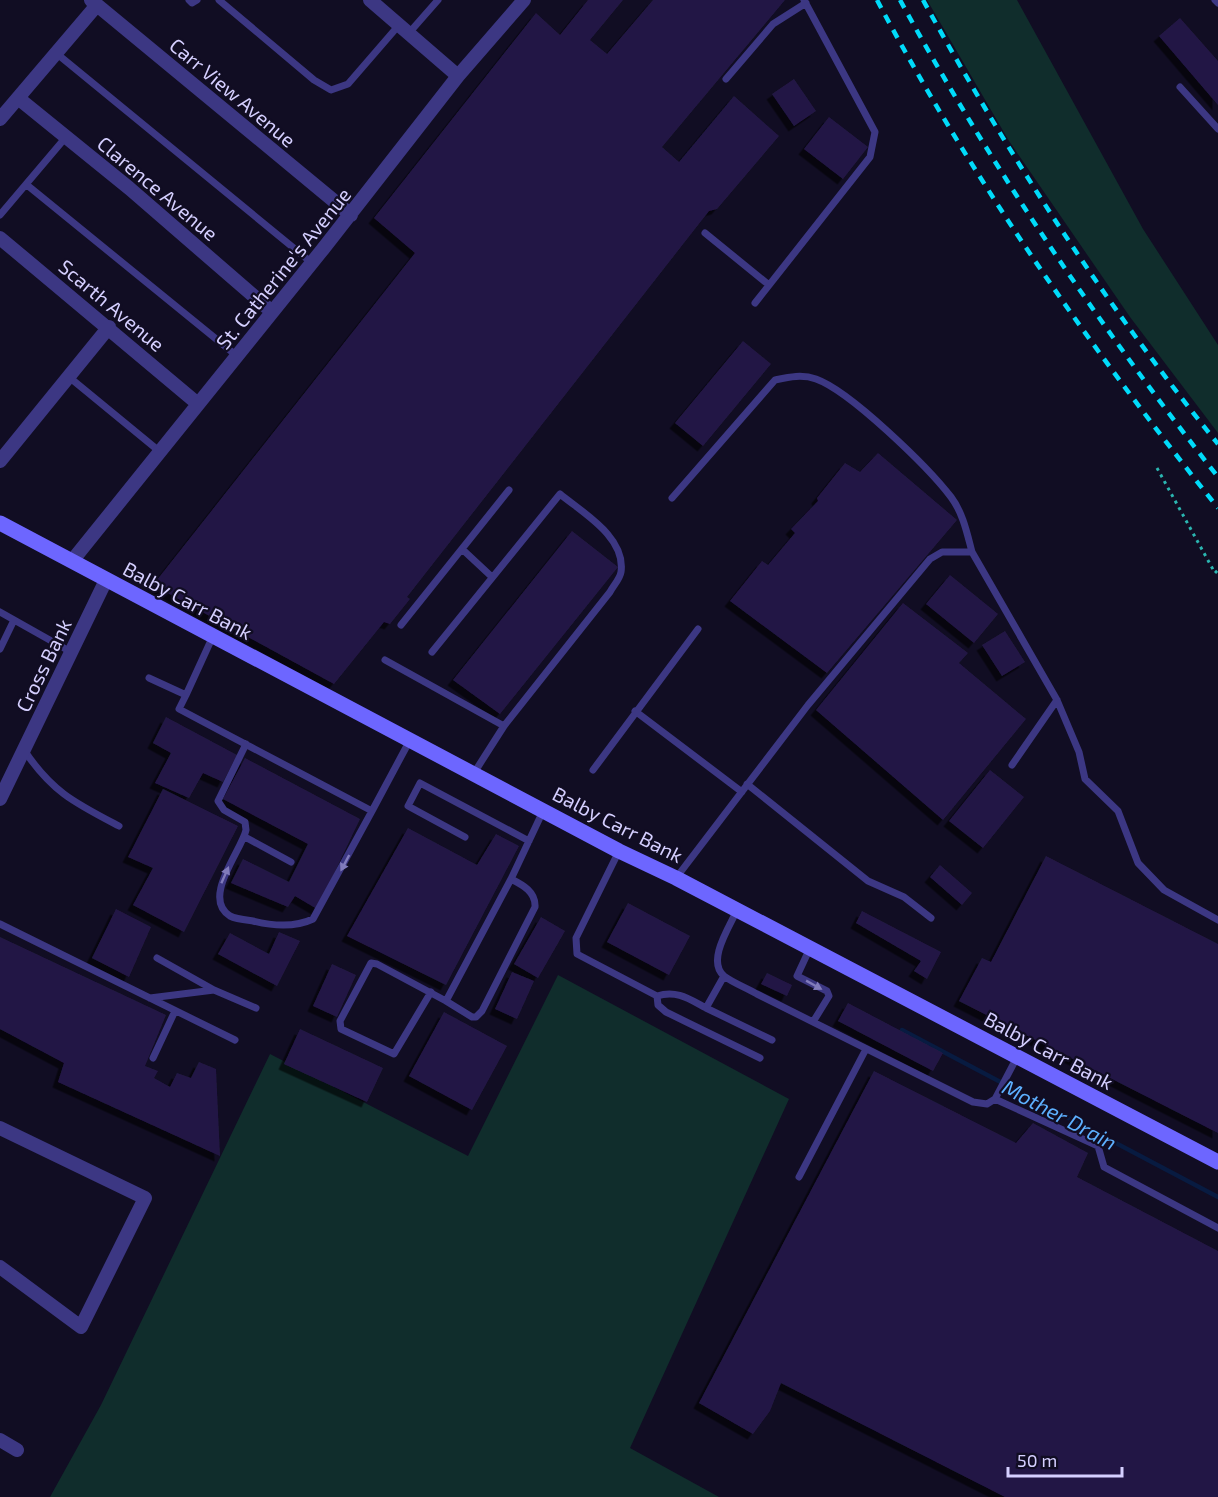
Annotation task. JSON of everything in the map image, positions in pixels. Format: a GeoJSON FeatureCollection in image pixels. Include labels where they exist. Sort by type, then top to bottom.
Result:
{"type":"FeatureCollection","features":[{"type":"Feature","properties":{"kind":"street"},"geometry":{"type":"LineString","coordinates":[[370,0],[459,76]]}},
{"type":"Feature","properties":{"kind":"street","name":"St. Catherine's Avenue"},"geometry":{"type":"LineString","coordinates":[[72,561],[459,76],[524,0]]}},
{"type":"Feature","properties":{"kind":"street"},"geometry":{"type":"LineString","coordinates":[[0,119],[56,53],[94,3]]}},
{"type":"Feature","properties":{"kind":"street","name":"Carr View Avenue"},"geometry":{"type":"LineString","coordinates":[[94,3],[351,214]]}},
{"type":"Feature","properties":{"kind":"street","name":"Clarence Avenue"},"geometry":{"type":"LineString","coordinates":[[18,98],[219,263],[272,311]]}},
{"type":"Feature","properties":{"kind":"street","name":"Scarth Avenue"},"geometry":{"type":"LineString","coordinates":[[0,238],[109,327],[198,404]]}},
{"type":"Feature","properties":{"kind":"street"},"geometry":{"type":"LineString","coordinates":[[0,461],[109,327]]}},
{"type":"Feature","properties":{"kind":"street","name":"Balby Carr Bank"},"geometry":{"type":"LineString","coordinates":[[0,523],[544,809],[619,851],[676,878],[1218,1162]]}},
{"type":"Feature","properties":{"kind":"street","name":"Cross Bank"},"geometry":{"type":"LineString","coordinates":[[0,799],[106,580]]}},
{"type":"Feature","properties":{"kind":"street"},"geometry":{"type":"LineString","coordinates":[[0,1144],[3,1130],[145,1198],[81,1328],[0,1267]]}},
{"type":"Feature","properties":{"kind":"street"},"geometry":{"type":"LineString","coordinates":[[0,1440],[17,1450]]}},
{"type":"Feature","properties":{"kind":"lane"},"geometry":{"type":"LineString","coordinates":[[189,0],[192,3],[197,0]]}},
{"type":"Feature","properties":{"kind":"lane"},"geometry":{"type":"LineString","coordinates":[[219,0],[314,80],[331,90],[348,84],[404,29],[438,0]]}},
{"type":"Feature","properties":{"kind":"lane"},"geometry":{"type":"LineString","coordinates":[[726,79],[773,24],[805,2],[875,132],[875,143],[870,157],[755,303]]}},
{"type":"Feature","properties":{"kind":"lane"},"geometry":{"type":"LineString","coordinates":[[56,53],[312,263]]}},
{"type":"Feature","properties":{"kind":"lane"},"geometry":{"type":"LineString","coordinates":[[1180,87],[1218,129]]}},
{"type":"Feature","properties":{"kind":"lane"},"geometry":{"type":"LineString","coordinates":[[0,214],[66,137]]}},
{"type":"Feature","properties":{"kind":"lane"},"geometry":{"type":"LineString","coordinates":[[27,184],[237,356]]}},
{"type":"Feature","properties":{"kind":"lane"},"geometry":{"type":"LineString","coordinates":[[705,233],[769,285]]}},
{"type":"Feature","properties":{"kind":"lane"},"geometry":{"type":"LineString","coordinates":[[672,498],[775,380],[795,376],[816,380],[842,395],[916,457],[952,498],[966,525],[972,552],[1057,700],[1079,752],[1085,779],[1118,812],[1138,863],[1164,890],[1218,920]]}},
{"type":"Feature","properties":{"kind":"lane"},"geometry":{"type":"LineString","coordinates":[[69,377],[159,451]]}},
{"type":"Feature","properties":{"kind":"lane"},"geometry":{"type":"LineString","coordinates":[[401,626],[509,490]]}},
{"type":"Feature","properties":{"kind":"lane"},"geometry":{"type":"LineString","coordinates":[[432,652],[560,494],[610,536],[621,560],[621,575],[504,726],[474,773]]}},
{"type":"Feature","properties":{"kind":"lane"},"geometry":{"type":"LineString","coordinates":[[462,549],[492,577]]}},
{"type":"Feature","properties":{"kind":"lane"},"geometry":{"type":"LineString","coordinates":[[676,878],[808,705],[930,559],[942,552],[972,552]]}},
{"type":"Feature","properties":{"kind":"lane"},"geometry":{"type":"LineString","coordinates":[[0,612],[71,652]]}},
{"type":"Feature","properties":{"kind":"lane"},"geometry":{"type":"LineString","coordinates":[[0,649],[14,620]]}},
{"type":"Feature","properties":{"kind":"lane"},"geometry":{"type":"LineString","coordinates":[[593,770],[698,629]]}},
{"type":"Feature","properties":{"kind":"lane"},"geometry":{"type":"LineString","coordinates":[[213,636],[179,709],[372,811]]}},
{"type":"Feature","properties":{"kind":"lane"},"geometry":{"type":"LineString","coordinates":[[385,660],[504,726]]}},
{"type":"Feature","properties":{"kind":"lane"},"geometry":{"type":"LineString","coordinates":[[149,678],[186,695]]}},
{"type":"Feature","properties":{"kind":"lane"},"geometry":{"type":"LineString","coordinates":[[1012,765],[1057,700]]}},
{"type":"Feature","properties":{"kind":"lane"},"geometry":{"type":"LineString","coordinates":[[635,711],[742,792]]}},
{"type":"Feature","properties":{"kind":"lane"},"geometry":{"type":"LineString","coordinates":[[246,744],[218,801],[224,810],[245,822],[245,837],[221,886],[224,908],[230,916],[266,925],[298,925],[313,919],[319,912],[410,740]]}},
{"type":"Feature","properties":{"kind":"lane"},"geometry":{"type":"LineString","coordinates":[[24,750],[48,783],[63,796],[118,826]]}},
{"type":"Feature","properties":{"kind":"lane"},"geometry":{"type":"LineString","coordinates":[[465,837],[408,806],[420,783],[529,841]]}},
{"type":"Feature","properties":{"kind":"lane"},"geometry":{"type":"LineString","coordinates":[[747,784],[868,881],[904,897],[931,918]]}},
{"type":"Feature","properties":{"kind":"lane"},"geometry":{"type":"LineString","coordinates":[[446,1001],[511,879],[544,809]]}},
{"type":"Feature","properties":{"kind":"lane"},"geometry":{"type":"LineString","coordinates":[[245,837],[291,862]]}},
{"type":"Feature","properties":{"kind":"lane"},"geometry":{"type":"LineString","coordinates":[[619,851],[576,938],[574,948],[577,954],[657,996],[667,993],[679,994],[772,1041]]}},
{"type":"Feature","properties":{"kind":"lane"},"geometry":{"type":"LineString","coordinates":[[431,992],[394,1054],[341,1029],[340,1021],[370,963],[431,992],[472,1017],[476,1017],[482,1011],[535,907],[532,893],[511,879]]}},
{"type":"Feature","properties":{"kind":"lane"},"geometry":{"type":"LineString","coordinates":[[737,910],[717,958],[717,968],[724,976],[974,1102],[987,1104],[997,1095],[1017,1057]]}},
{"type":"Feature","properties":{"kind":"lane"},"geometry":{"type":"LineString","coordinates":[[0,924],[235,1041]]}},
{"type":"Feature","properties":{"kind":"lane"},"geometry":{"type":"LineString","coordinates":[[810,948],[797,976],[827,991],[829,996],[813,1022]]}},
{"type":"Feature","properties":{"kind":"lane"},"geometry":{"type":"LineString","coordinates":[[157,958],[214,990],[256,1008]]}},
{"type":"Feature","properties":{"kind":"lane"},"geometry":{"type":"LineString","coordinates":[[706,1008],[724,976]]}},
{"type":"Feature","properties":{"kind":"lane"},"geometry":{"type":"LineString","coordinates":[[150,998],[214,990]]}},
{"type":"Feature","properties":{"kind":"lane"},"geometry":{"type":"LineString","coordinates":[[657,996],[658,1005],[666,1012],[760,1058]]}},
{"type":"Feature","properties":{"kind":"lane"},"geometry":{"type":"LineString","coordinates":[[153,1058],[175,1011]]}},
{"type":"Feature","properties":{"kind":"lane"},"geometry":{"type":"LineString","coordinates":[[799,1177],[866,1049]]}},
{"type":"Feature","properties":{"kind":"lane"},"geometry":{"type":"LineString","coordinates":[[997,1095],[1098,1146],[1104,1167],[1218,1228]]}},
{"type":"Feature","properties":{"kind":"path"},"geometry":{"type":"LineString","coordinates":[[1157,468],[1215,573],[1218,570]]}},
{"type":"Feature","properties":{"kind":"green space"},"geometry":{"type":"Polygon","coordinates":[[[927,0],[1017,0],[1143,229],[1218,345],[1218,433],[1130,317],[1009,141],[927,0]]]}},
{"type":"Feature","properties":{"kind":"green space"},"geometry":{"type":"Polygon","coordinates":[[[558,975],[789,1099],[630,1448],[719,1497],[50,1497],[101,1405],[270,1054],[468,1156],[558,975]]]}},
{"type":"Feature","properties":{"kind":"building"},"geometry":{"type":"Polygon","coordinates":[[[588,0],[623,0],[590,40],[607,54],[653,0],[785,0],[662,147],[679,162],[734,96],[779,136],[717,209],[709,211],[407,597],[410,599],[390,624],[384,622],[334,684],[153,585],[415,253],[374,218],[536,13],[560,35],[588,0]]]}},
{"type":"Feature","properties":{"kind":"building"},"geometry":{"type":"Polygon","coordinates":[[[1180,18],[1218,61],[1218,105],[1159,36],[1180,18]]]}},
{"type":"Feature","properties":{"kind":"building"},"geometry":{"type":"Polygon","coordinates":[[[794,79],[816,111],[794,126],[772,94],[794,79]]]}},
{"type":"Feature","properties":{"kind":"building"},"geometry":{"type":"Polygon","coordinates":[[[829,117],[868,147],[843,179],[804,149],[829,117]]]}},
{"type":"Feature","properties":{"kind":"building"},"geometry":{"type":"Polygon","coordinates":[[[743,341],[771,364],[703,446],[675,423],[743,341]]]}},
{"type":"Feature","properties":{"kind":"building"},"geometry":{"type":"Polygon","coordinates":[[[878,453],[957,520],[827,673],[730,601],[762,561],[768,565],[795,533],[791,529],[818,501],[817,498],[845,463],[860,472],[878,453]]]}},
{"type":"Feature","properties":{"kind":"building"},"geometry":{"type":"Polygon","coordinates":[[[572,531],[618,567],[500,714],[453,680],[572,531]]]}},
{"type":"Feature","properties":{"kind":"building"},"geometry":{"type":"Polygon","coordinates":[[[950,575],[998,614],[974,643],[926,604],[950,575]]]}},
{"type":"Feature","properties":{"kind":"building"},"geometry":{"type":"Polygon","coordinates":[[[903,603],[968,653],[959,663],[1026,719],[943,820],[816,710],[903,603]]]}},
{"type":"Feature","properties":{"kind":"building"},"geometry":{"type":"Polygon","coordinates":[[[1005,631],[1025,662],[1002,676],[982,645],[1005,631]]]}},
{"type":"Feature","properties":{"kind":"building"},"geometry":{"type":"Polygon","coordinates":[[[166,717],[237,755],[223,782],[203,773],[189,798],[155,783],[171,753],[153,743],[166,717]]]}},
{"type":"Feature","properties":{"kind":"building"},"geometry":{"type":"Polygon","coordinates":[[[245,758],[360,819],[317,909],[295,896],[288,907],[231,883],[243,859],[289,882],[308,844],[223,799],[245,758]]]}},
{"type":"Feature","properties":{"kind":"building"},"geometry":{"type":"Polygon","coordinates":[[[990,770],[1024,797],[983,848],[949,821],[990,770]]]}},
{"type":"Feature","properties":{"kind":"building"},"geometry":{"type":"Polygon","coordinates":[[[163,789],[238,826],[184,932],[133,905],[153,868],[128,857],[163,789]]]}},
{"type":"Feature","properties":{"kind":"building"},"geometry":{"type":"Polygon","coordinates":[[[408,828],[477,865],[496,834],[519,846],[446,985],[347,936],[408,828]]]}},
{"type":"Feature","properties":{"kind":"building"},"geometry":{"type":"Polygon","coordinates":[[[1046,856],[1218,944],[1218,1133],[959,1001],[982,958],[991,962],[1046,856]]]}},
{"type":"Feature","properties":{"kind":"building"},"geometry":{"type":"Polygon","coordinates":[[[940,865],[972,893],[962,905],[930,877],[940,865]]]}},
{"type":"Feature","properties":{"kind":"building"},"geometry":{"type":"Polygon","coordinates":[[[628,903],[690,936],[669,975],[607,942],[628,903]]]}},
{"type":"Feature","properties":{"kind":"building"},"geometry":{"type":"Polygon","coordinates":[[[116,909],[151,927],[129,977],[92,958],[116,909]]]}},
{"type":"Feature","properties":{"kind":"building"},"geometry":{"type":"Polygon","coordinates":[[[862,911],[941,952],[927,979],[914,971],[921,961],[856,923],[862,911]]]}},
{"type":"Feature","properties":{"kind":"building"},"geometry":{"type":"Polygon","coordinates":[[[541,917],[565,931],[538,978],[514,964],[541,917]]]}},
{"type":"Feature","properties":{"kind":"building"},"geometry":{"type":"Polygon","coordinates":[[[279,932],[300,941],[277,986],[218,954],[230,933],[269,954],[279,932]]]}},
{"type":"Feature","properties":{"kind":"building"},"geometry":{"type":"Polygon","coordinates":[[[0,937],[166,1015],[145,1066],[158,1071],[154,1078],[170,1087],[177,1073],[191,1078],[199,1062],[216,1069],[220,1156],[58,1082],[64,1063],[0,1029],[0,937]]]}},
{"type":"Feature","properties":{"kind":"building"},"geometry":{"type":"Polygon","coordinates":[[[332,964],[356,975],[337,1017],[313,1006],[332,964]]]}},
{"type":"Feature","properties":{"kind":"building"},"geometry":{"type":"Polygon","coordinates":[[[512,972],[534,981],[517,1019],[495,1009],[512,972]]]}},
{"type":"Feature","properties":{"kind":"building"},"geometry":{"type":"Polygon","coordinates":[[[767,973],[792,985],[787,996],[761,984],[767,973]]]}},
{"type":"Feature","properties":{"kind":"building"},"geometry":{"type":"Polygon","coordinates":[[[848,1003],[943,1053],[933,1071],[838,1021],[848,1003]]]}},
{"type":"Feature","properties":{"kind":"building"},"geometry":{"type":"Polygon","coordinates":[[[444,1012],[507,1046],[472,1110],[409,1076],[444,1012]]]}},
{"type":"Feature","properties":{"kind":"building"},"geometry":{"type":"Polygon","coordinates":[[[300,1029],[383,1068],[367,1102],[284,1064],[300,1029]]]}},
{"type":"Feature","properties":{"kind":"building"},"geometry":{"type":"Polygon","coordinates":[[[874,1071],[1016,1143],[1033,1123],[1088,1153],[1077,1177],[1218,1251],[1218,1497],[1005,1497],[781,1383],[770,1411],[753,1434],[699,1403],[874,1071]]]}},
{"type":"Feature","properties":{"kind":"waterway","name":"Mother Drain"},"geometry":{"type":"LineString","coordinates":[[902,1030],[1218,1197]]}},
{"type":"Feature","properties":{"kind":"railway"},"geometry":{"type":"LineString","coordinates":[[877,0],[953,133],[1036,262],[1125,387],[1218,508]]}},
{"type":"Feature","properties":{"kind":"railway"},"geometry":{"type":"LineString","coordinates":[[900,0],[972,124],[1049,245],[1131,363],[1218,477]]}},
{"type":"Feature","properties":{"kind":"railway"},"geometry":{"type":"LineString","coordinates":[[923,0],[990,116],[1061,229],[1137,338],[1218,444]]}}]}
